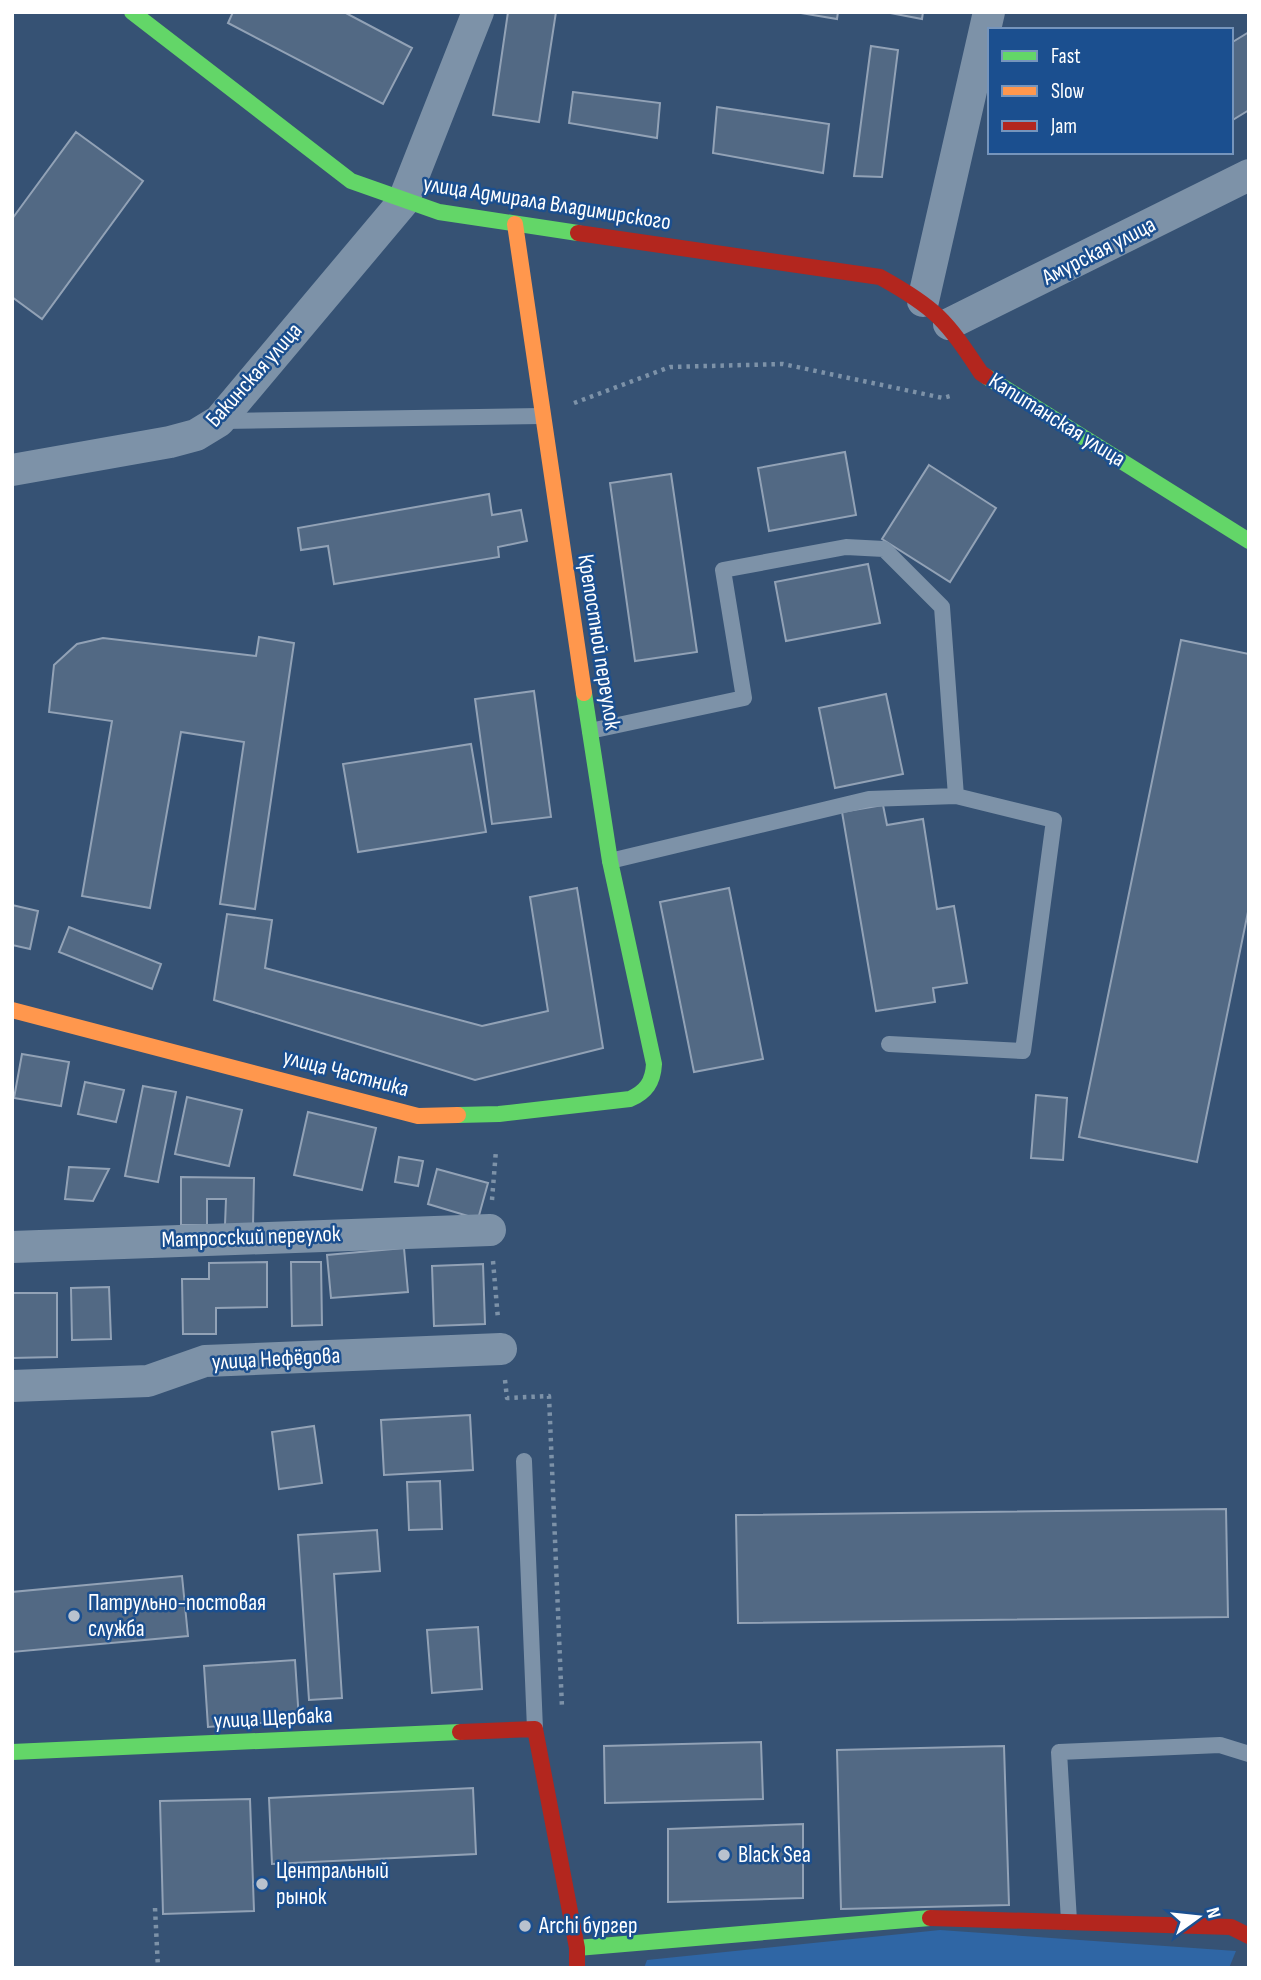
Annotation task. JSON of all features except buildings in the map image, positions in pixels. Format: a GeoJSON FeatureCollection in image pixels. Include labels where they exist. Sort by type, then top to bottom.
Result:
{"type":"FeatureCollection","features":[{"type":"Feature","properties":{"kind":"main road","name":"улица Адмирала Владимирского"},"geometry":{"type":"LineString","coordinates":[[132,12],[351,181],[403,202],[439,212],[515,224],[880,277],[923,301]]}},
{"type":"Feature","properties":{"kind":"main road","name":"Крепостной переулок"},"geometry":{"type":"LineString","coordinates":[[515,224],[541,416],[610,861],[654,1064]]}},
{"type":"Feature","properties":{"kind":"main road","name":"Капитанская улица"},"geometry":{"type":"LineString","coordinates":[[923,301],[949,324],[981,373],[1249,541]]}},
{"type":"Feature","properties":{"kind":"main road","name":"улица Частника"},"geometry":{"type":"LineString","coordinates":[[12,1010],[418,1116],[499,1114],[630,1099],[646,1090],[651,1082],[654,1064]]}},
{"type":"Feature","properties":{"kind":"main road","name":"улица Щербака"},"geometry":{"type":"LineString","coordinates":[[12,1752],[535,1729]]}},
{"type":"Feature","properties":{"kind":"main road"},"geometry":{"type":"LineString","coordinates":[[535,1729],[577,1948],[578,1968]]}},
{"type":"Feature","properties":{"kind":"main road"},"geometry":{"type":"LineString","coordinates":[[577,1948],[940,1917],[1231,1927],[1249,1936]]}},
{"type":"Feature","properties":{"kind":"street","name":"Бакинская улица"},"geometry":{"type":"LineString","coordinates":[[12,470],[170,442],[196,435],[219,421],[403,202],[478,12]]}},
{"type":"Feature","properties":{"kind":"street"},"geometry":{"type":"LineString","coordinates":[[923,301],[989,12]]}},
{"type":"Feature","properties":{"kind":"street","name":"Амурская улица"},"geometry":{"type":"LineString","coordinates":[[949,324],[1249,175]]}},
{"type":"Feature","properties":{"kind":"street","name":"Матросский переулок"},"geometry":{"type":"LineString","coordinates":[[12,1247],[489,1230]]}},
{"type":"Feature","properties":{"kind":"street","name":"улица Нефёдова"},"geometry":{"type":"LineString","coordinates":[[12,1386],[149,1381],[205,1361],[501,1349]]}},
{"type":"Feature","properties":{"kind":"lane"},"geometry":{"type":"LineString","coordinates":[[219,421],[541,416]]}},
{"type":"Feature","properties":{"kind":"lane"},"geometry":{"type":"LineString","coordinates":[[590,731],[744,698],[723,569],[846,547],[884,549],[942,607],[956,796]]}},
{"type":"Feature","properties":{"kind":"lane"},"geometry":{"type":"LineString","coordinates":[[610,861],[869,799],[956,796],[1054,820],[1023,1051],[889,1044]]}},
{"type":"Feature","properties":{"kind":"lane"},"geometry":{"type":"LineString","coordinates":[[524,1461],[535,1729]]}},
{"type":"Feature","properties":{"kind":"lane"},"geometry":{"type":"LineString","coordinates":[[1069,1921],[1059,1752],[1220,1745],[1249,1754]]}},
{"type":"Feature","properties":{"kind":"path"},"geometry":{"type":"LineString","coordinates":[[541,416],[670,368],[783,364],[943,398],[960,393],[981,373]]}},
{"type":"Feature","properties":{"kind":"path"},"geometry":{"type":"LineString","coordinates":[[155,1908],[158,1968]]}},
{"type":"Feature","properties":{"kind":"shaded area"},"geometry":{"type":"Polygon","coordinates":[[[940,1930],[1236,1951],[1229,1968],[644,1968],[647,1960],[940,1930]]]}},
{"type":"Feature","properties":{"kind":"traffic: fast"},"geometry":{"type":"LineString","coordinates":[[132,12],[351,181],[439,212],[578,233]]}},
{"type":"Feature","properties":{"kind":"traffic: fast"},"geometry":{"type":"LineString","coordinates":[[987,377],[1249,541]]}},
{"type":"Feature","properties":{"kind":"traffic: fast"},"geometry":{"type":"LineString","coordinates":[[458,1115],[499,1114],[630,1099],[648,1086],[652,1076],[654,1064],[610,861],[584,693]]}},
{"type":"Feature","properties":{"kind":"traffic: fast"},"geometry":{"type":"LineString","coordinates":[[12,1752],[460,1732]]}},
{"type":"Feature","properties":{"kind":"traffic: fast"},"geometry":{"type":"LineString","coordinates":[[577,1948],[930,1918]]}},
{"type":"Feature","properties":{"kind":"traffic: slow"},"geometry":{"type":"LineString","coordinates":[[515,224],[584,693]]}},
{"type":"Feature","properties":{"kind":"traffic: slow"},"geometry":{"type":"LineString","coordinates":[[12,1010],[418,1116],[458,1115]]}},
{"type":"Feature","properties":{"kind":"traffic: jam"},"geometry":{"type":"LineString","coordinates":[[578,233],[880,277],[938,317],[981,373],[987,377]]}},
{"type":"Feature","properties":{"kind":"traffic: jam"},"geometry":{"type":"LineString","coordinates":[[460,1732],[535,1729],[577,1948],[577,1968]]}},
{"type":"Feature","properties":{"kind":"traffic: jam"},"geometry":{"type":"LineString","coordinates":[[930,1918],[1231,1927],[1249,1936]]}},
{"type":"Feature","properties":{"kind":"place","name":"Патрульно-постовая служба"},"geometry":{"type":"Point","coordinates":[74,1616]}},
{"type":"Feature","properties":{"kind":"place","name":"Black Sea"},"geometry":{"type":"Point","coordinates":[724,1855]}},
{"type":"Feature","properties":{"kind":"place","name":"Центральный рынок"},"geometry":{"type":"Point","coordinates":[262,1884]}},
{"type":"Feature","properties":{"kind":"place","name":"Archi бургер"},"geometry":{"type":"Point","coordinates":[525,1926]}}]}
